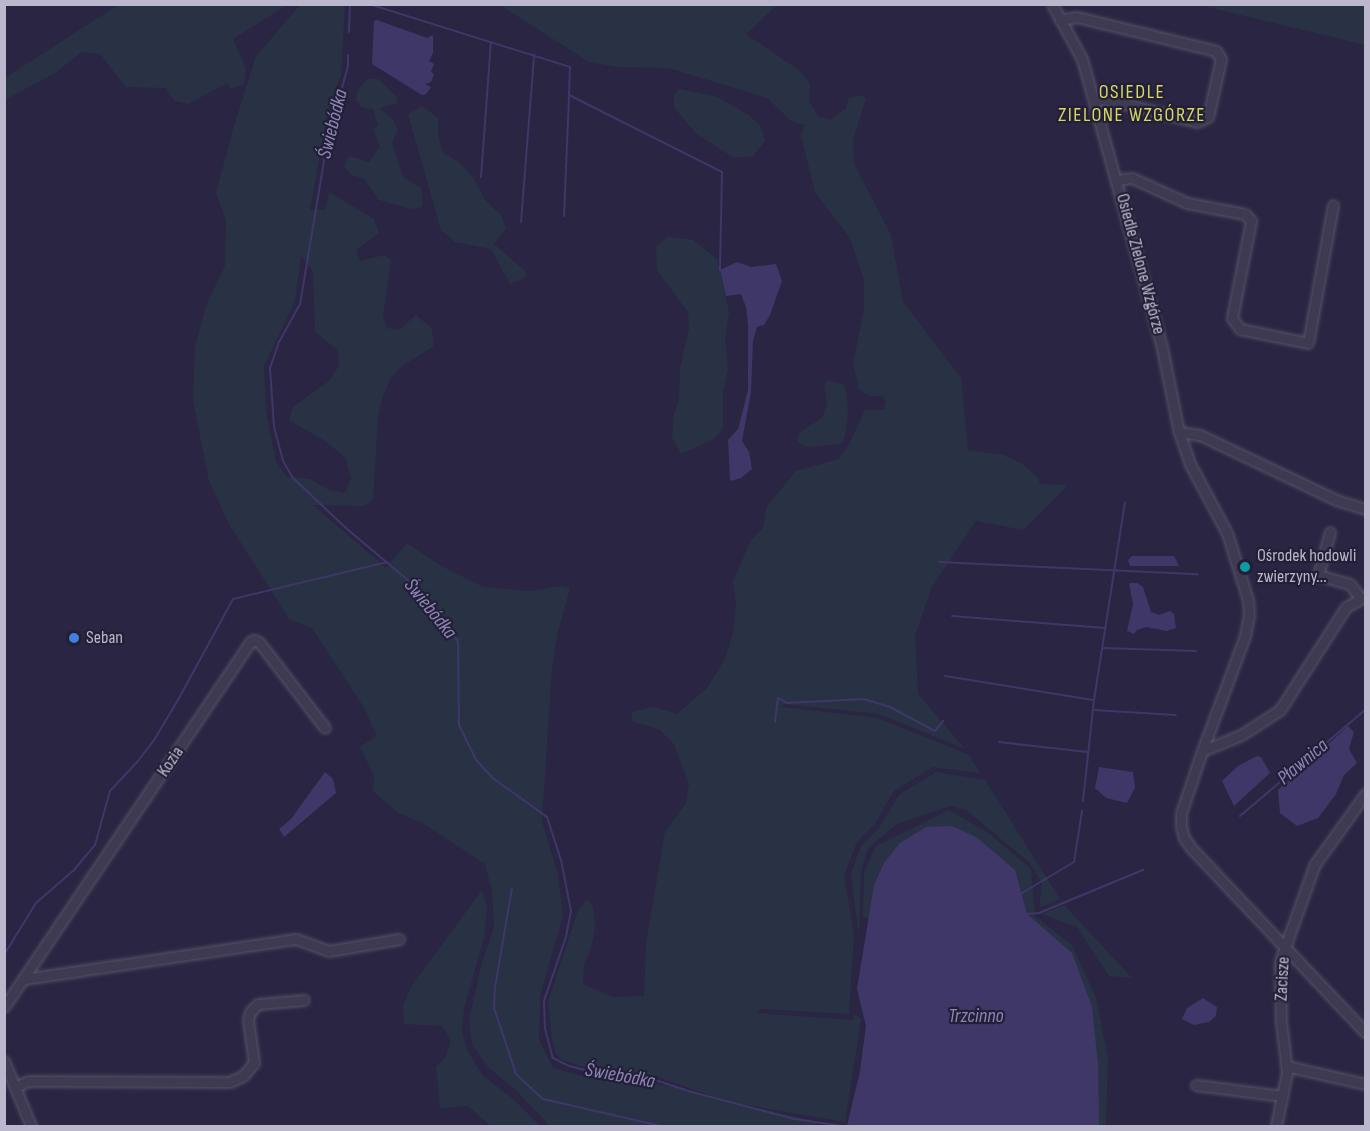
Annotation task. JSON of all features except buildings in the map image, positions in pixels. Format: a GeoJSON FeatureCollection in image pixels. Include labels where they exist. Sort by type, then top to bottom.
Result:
{"type":"FeatureCollection","features":[{"type":"Feature","properties":{"kind":"street"},"geometry":{"type":"LineString","coordinates":[[1052,4],[1082,59],[1117,180]]}},
{"type":"Feature","properties":{"kind":"street"},"geometry":{"type":"LineString","coordinates":[[1060,20],[1077,17],[1216,51],[1221,60],[1208,117],[1197,122],[1104,99],[1094,101]]}},
{"type":"Feature","properties":{"kind":"street","name":"Osiedle Zielone Wzgórze"},"geometry":{"type":"LineString","coordinates":[[1284,948],[1184,838],[1181,813],[1239,653],[1249,608],[1227,533],[1191,466],[1179,432],[1162,348],[1117,180],[1132,177],[1175,199],[1232,210],[1248,217],[1251,221],[1232,318],[1240,329],[1308,343],[1333,204]]}},
{"type":"Feature","properties":{"kind":"street"},"geometry":{"type":"LineString","coordinates":[[1179,432],[1200,435],[1336,500],[1365,509]]}},
{"type":"Feature","properties":{"kind":"street"},"geometry":{"type":"LineString","coordinates":[[1202,751],[1240,735],[1280,710],[1346,607],[1363,597],[1350,584],[1318,575],[1330,531]]}},
{"type":"Feature","properties":{"kind":"street","name":"Kozia"},"geometry":{"type":"LineString","coordinates":[[4,1007],[250,642],[259,642],[325,728]]}},
{"type":"Feature","properties":{"kind":"street"},"geometry":{"type":"LineString","coordinates":[[1284,948],[1315,864],[1365,793]]}},
{"type":"Feature","properties":{"kind":"street"},"geometry":{"type":"LineString","coordinates":[[24,979],[296,939],[329,951],[399,939]]}},
{"type":"Feature","properties":{"kind":"street","name":"Zacisze"},"geometry":{"type":"LineString","coordinates":[[1275,1126],[1286,1066],[1281,1021],[1280,961],[1284,948],[1350,1014],[1365,1034]]}},
{"type":"Feature","properties":{"kind":"street"},"geometry":{"type":"LineString","coordinates":[[15,1087],[28,1082],[229,1083],[243,1076],[254,1062],[248,1020],[250,1012],[258,1004],[304,1000]]}},
{"type":"Feature","properties":{"kind":"street"},"geometry":{"type":"LineString","coordinates":[[4,1061],[31,1126]]}},
{"type":"Feature","properties":{"kind":"street"},"geometry":{"type":"LineString","coordinates":[[1286,1066],[1365,1084]]}},
{"type":"Feature","properties":{"kind":"street"},"geometry":{"type":"LineString","coordinates":[[1196,1085],[1282,1096]]}},
{"type":"Feature","properties":{"kind":"shaded area"},"geometry":{"type":"Polygon","coordinates":[[[301,4],[345,5],[341,75],[328,110],[310,210],[325,210],[329,192],[374,219],[379,233],[356,250],[360,261],[384,255],[391,260],[383,315],[387,328],[399,330],[416,315],[432,329],[434,346],[402,366],[391,378],[383,396],[378,416],[373,499],[363,506],[313,505],[386,568],[407,543],[443,567],[483,587],[530,591],[561,586],[570,588],[558,631],[552,667],[542,821],[558,875],[563,916],[540,996],[539,1040],[553,1068],[589,1078],[672,1086],[723,1100],[644,1074],[594,1070],[562,1060],[556,1054],[552,1039],[548,1002],[577,913],[587,899],[593,907],[595,926],[591,949],[584,965],[583,984],[612,997],[644,996],[646,944],[665,832],[686,803],[689,784],[674,744],[660,730],[632,721],[632,712],[653,707],[677,714],[707,688],[725,659],[733,633],[736,603],[733,582],[750,542],[763,528],[767,506],[796,471],[839,459],[848,446],[865,410],[884,410],[886,401],[883,396],[869,396],[859,389],[853,363],[864,310],[864,280],[850,238],[815,192],[801,136],[804,125],[791,121],[767,98],[669,68],[618,67],[589,62],[500,5],[777,5],[746,34],[800,71],[810,84],[809,101],[818,116],[830,120],[846,109],[848,99],[859,95],[866,98],[853,140],[854,164],[891,235],[903,302],[961,378],[968,450],[1003,455],[1023,464],[1038,478],[1040,484],[1068,485],[1023,530],[976,521],[932,587],[915,635],[918,694],[965,749],[879,714],[784,704],[781,707],[878,718],[969,755],[980,773],[933,767],[894,791],[874,825],[857,842],[844,875],[854,935],[849,1014],[760,1009],[756,1013],[853,1020],[855,1014],[861,1019],[845,1122],[741,1104],[818,1122],[814,1126],[550,1126],[517,1091],[488,1067],[472,1044],[469,1019],[482,963],[494,927],[492,891],[485,864],[426,825],[397,812],[373,791],[374,776],[360,747],[377,736],[363,706],[312,628],[290,620],[229,524],[209,481],[193,401],[195,347],[207,303],[225,266],[226,220],[216,193],[256,56],[301,4]],[[301,256],[295,301],[264,366],[266,412],[276,462],[287,477],[310,479],[329,490],[345,493],[351,478],[345,457],[322,439],[289,420],[293,407],[329,381],[339,366],[338,350],[315,332],[313,271],[301,256]]]}},
{"type":"Feature","properties":{"kind":"shaded area"},"geometry":{"type":"Polygon","coordinates":[[[118,5],[287,5],[233,39],[246,69],[244,84],[231,89],[227,83],[188,104],[174,101],[166,88],[126,87],[100,54],[82,52],[55,73],[5,100],[5,78],[118,5]]]}},
{"type":"Feature","properties":{"kind":"shaded area"},"geometry":{"type":"Polygon","coordinates":[[[1199,5],[1365,5],[1365,45],[1337,38],[1199,5]]]}},
{"type":"Feature","properties":{"kind":"shaded area"},"geometry":{"type":"Polygon","coordinates":[[[367,79],[378,79],[397,97],[397,103],[380,108],[393,120],[398,130],[392,143],[403,177],[421,188],[423,204],[420,208],[411,209],[379,200],[364,179],[352,175],[344,166],[349,156],[369,162],[380,147],[373,129],[378,125],[373,109],[361,107],[356,100],[358,90],[367,79]]]}},
{"type":"Feature","properties":{"kind":"shaded area"},"geometry":{"type":"Polygon","coordinates":[[[679,89],[718,97],[750,116],[760,126],[765,141],[753,156],[734,158],[697,134],[681,116],[674,107],[674,95],[679,89]]]}},
{"type":"Feature","properties":{"kind":"shaded area"},"geometry":{"type":"Polygon","coordinates":[[[422,106],[438,118],[438,136],[443,153],[459,162],[473,178],[485,200],[501,215],[506,228],[494,244],[525,271],[527,275],[523,279],[510,284],[491,249],[455,242],[441,230],[408,114],[422,106]]]}},
{"type":"Feature","properties":{"kind":"shaded area"},"geometry":{"type":"Polygon","coordinates":[[[667,237],[693,240],[717,259],[729,312],[725,338],[728,369],[723,393],[723,429],[714,439],[681,454],[672,437],[674,414],[679,399],[680,368],[689,329],[688,312],[657,270],[656,247],[667,237]]]}},
{"type":"Feature","properties":{"kind":"shaded area"},"geometry":{"type":"Polygon","coordinates":[[[827,380],[844,385],[847,394],[848,417],[844,440],[840,444],[807,447],[797,442],[799,433],[822,418],[827,404],[824,386],[827,380]]]}},
{"type":"Feature","properties":{"kind":"shaded area"},"geometry":{"type":"Polygon","coordinates":[[[936,772],[985,780],[1060,899],[1039,908],[1042,883],[1030,863],[966,810],[950,806],[897,824],[868,848],[861,872],[859,936],[851,874],[861,846],[879,828],[899,795],[936,772]]]}},
{"type":"Feature","properties":{"kind":"shaded area","name":"Trzcinno"},"geometry":{"type":"Polygon","coordinates":[[[949,810],[990,834],[1031,869],[1035,916],[1072,945],[1096,998],[1108,1059],[1106,1126],[1084,1126],[875,974],[863,1044],[866,1026],[857,989],[870,920],[863,917],[864,872],[876,846],[949,810]]]}},
{"type":"Feature","properties":{"kind":"shaded area"},"geometry":{"type":"Polygon","coordinates":[[[482,890],[487,907],[484,937],[464,1008],[462,1031],[467,1050],[483,1076],[512,1098],[540,1126],[491,1126],[468,1106],[440,1108],[436,1067],[446,1056],[451,1040],[442,1026],[404,1024],[403,1005],[411,987],[482,890]]]}},
{"type":"Feature","properties":{"kind":"shaded area"},"geometry":{"type":"Polygon","coordinates":[[[1064,905],[1132,978],[1109,976],[1077,927],[1042,914],[1064,905]]]}},
{"type":"Feature","properties":{"kind":"water"},"geometry":{"type":"Polygon","coordinates":[[[377,20],[427,38],[433,35],[433,53],[429,61],[434,64],[431,72],[434,74],[431,82],[425,84],[431,87],[426,94],[422,95],[372,64],[374,21],[377,20]]]}},
{"type":"Feature","properties":{"kind":"water"},"geometry":{"type":"Polygon","coordinates":[[[737,262],[751,267],[776,264],[782,281],[770,315],[764,325],[757,327],[753,341],[751,392],[742,441],[749,452],[752,469],[741,478],[730,481],[728,440],[738,429],[748,390],[748,325],[746,307],[741,294],[726,296],[720,270],[737,262]]]}},
{"type":"Feature","properties":{"kind":"water"},"geometry":{"type":"Polygon","coordinates":[[[1132,556],[1174,556],[1179,566],[1130,566],[1128,560],[1132,556]]]}},
{"type":"Feature","properties":{"kind":"water"},"geometry":{"type":"Polygon","coordinates":[[[1129,583],[1137,583],[1143,587],[1151,612],[1159,615],[1170,611],[1174,614],[1176,628],[1167,631],[1146,627],[1137,630],[1134,634],[1127,631],[1133,604],[1129,583]]]}},
{"type":"Feature","properties":{"kind":"water"},"geometry":{"type":"Polygon","coordinates":[[[1348,726],[1354,732],[1349,749],[1357,763],[1344,775],[1336,794],[1318,818],[1297,826],[1280,813],[1278,790],[1348,726]]]}},
{"type":"Feature","properties":{"kind":"water"},"geometry":{"type":"Polygon","coordinates":[[[1257,756],[1261,757],[1270,773],[1234,806],[1222,781],[1238,766],[1257,756]]]}},
{"type":"Feature","properties":{"kind":"water"},"geometry":{"type":"Polygon","coordinates":[[[1099,767],[1133,772],[1135,788],[1127,803],[1106,798],[1095,788],[1099,767]]]}},
{"type":"Feature","properties":{"kind":"water"},"geometry":{"type":"Polygon","coordinates":[[[325,772],[333,779],[336,793],[284,837],[279,829],[291,819],[325,772]]]}},
{"type":"Feature","properties":{"kind":"water","name":"Trzcinno"},"geometry":{"type":"Polygon","coordinates":[[[952,826],[976,837],[1015,870],[1027,914],[1072,953],[1092,1007],[1098,1064],[1099,1126],[847,1126],[860,1071],[866,1026],[857,989],[874,885],[884,863],[900,843],[926,827],[952,826]]]}},
{"type":"Feature","properties":{"kind":"water"},"geometry":{"type":"Polygon","coordinates":[[[1203,998],[1217,1007],[1216,1016],[1209,1022],[1194,1025],[1182,1019],[1187,1008],[1203,998]]]}},
{"type":"Feature","properties":{"kind":"waterway","name":"Świebódka"},"geometry":{"type":"LineString","coordinates":[[349,32],[350,4]]}},
{"type":"Feature","properties":{"kind":"waterway"},"geometry":{"type":"LineString","coordinates":[[369,4],[570,67],[569,95],[722,172],[720,270]]}},
{"type":"Feature","properties":{"kind":"waterway"},"geometry":{"type":"LineString","coordinates":[[481,177],[491,42]]}},
{"type":"Feature","properties":{"kind":"waterway","name":"Świebódka"},"geometry":{"type":"LineString","coordinates":[[348,55],[348,66],[327,143],[300,304],[279,342],[270,368],[274,427],[283,461],[293,478],[347,529],[422,592],[438,613],[458,642],[459,725],[476,760],[494,779],[547,817],[561,860],[571,911],[566,937],[544,1001],[545,1029],[553,1058],[569,1066],[605,1075],[655,1080],[686,1090]]}},
{"type":"Feature","properties":{"kind":"waterway"},"geometry":{"type":"LineString","coordinates":[[521,222],[534,55]]}},
{"type":"Feature","properties":{"kind":"waterway"},"geometry":{"type":"LineString","coordinates":[[564,216],[569,96]]}},
{"type":"Feature","properties":{"kind":"waterway"},"geometry":{"type":"LineString","coordinates":[[1083,801],[1094,700],[1125,502]]}},
{"type":"Feature","properties":{"kind":"waterway"},"geometry":{"type":"LineString","coordinates":[[4,955],[36,903],[74,870],[95,845],[110,791],[154,740],[233,599],[387,562]]}},
{"type":"Feature","properties":{"kind":"waterway"},"geometry":{"type":"LineString","coordinates":[[939,562],[1198,574]]}},
{"type":"Feature","properties":{"kind":"waterway"},"geometry":{"type":"LineString","coordinates":[[952,616],[1106,628]]}},
{"type":"Feature","properties":{"kind":"waterway"},"geometry":{"type":"LineString","coordinates":[[1103,648],[1196,651]]}},
{"type":"Feature","properties":{"kind":"waterway"},"geometry":{"type":"LineString","coordinates":[[945,676],[1094,700]]}},
{"type":"Feature","properties":{"kind":"waterway"},"geometry":{"type":"LineString","coordinates":[[775,722],[778,698],[787,703],[864,699],[890,707],[935,731],[943,721]]}},
{"type":"Feature","properties":{"kind":"waterway","name":"Pławnica"},"geometry":{"type":"LineString","coordinates":[[1240,816],[1366,709]]}},
{"type":"Feature","properties":{"kind":"waterway"},"geometry":{"type":"LineString","coordinates":[[1093,710],[1176,715]]}},
{"type":"Feature","properties":{"kind":"waterway"},"geometry":{"type":"LineString","coordinates":[[999,742],[1087,752]]}},
{"type":"Feature","properties":{"kind":"waterway"},"geometry":{"type":"LineString","coordinates":[[1022,893],[1074,862],[1082,811]]}},
{"type":"Feature","properties":{"kind":"waterway","name":"Pławnica"},"geometry":{"type":"LineString","coordinates":[[1027,914],[1039,913],[1143,870]]}},
{"type":"Feature","properties":{"kind":"waterway"},"geometry":{"type":"LineString","coordinates":[[512,888],[495,987],[494,1008],[516,1074],[543,1099],[661,1126]]}},
{"type":"Feature","properties":{"kind":"waterway","name":"Świebódka"},"geometry":{"type":"LineString","coordinates":[[688,1091],[795,1119],[841,1126]]}},
{"type":"Feature","properties":{"kind":"place","name":"Ośrodek hodowli zwierzyny..."},"geometry":{"type":"Point","coordinates":[1245,567]}},
{"type":"Feature","properties":{"kind":"place","name":"Seban"},"geometry":{"type":"Point","coordinates":[74,638]}},
{"type":"Feature","properties":{"kind":"district","name":"OSIEDLE ZIELONE WZGÓRZE"},"geometry":{"type":"Point","coordinates":[1132,104]}}]}
